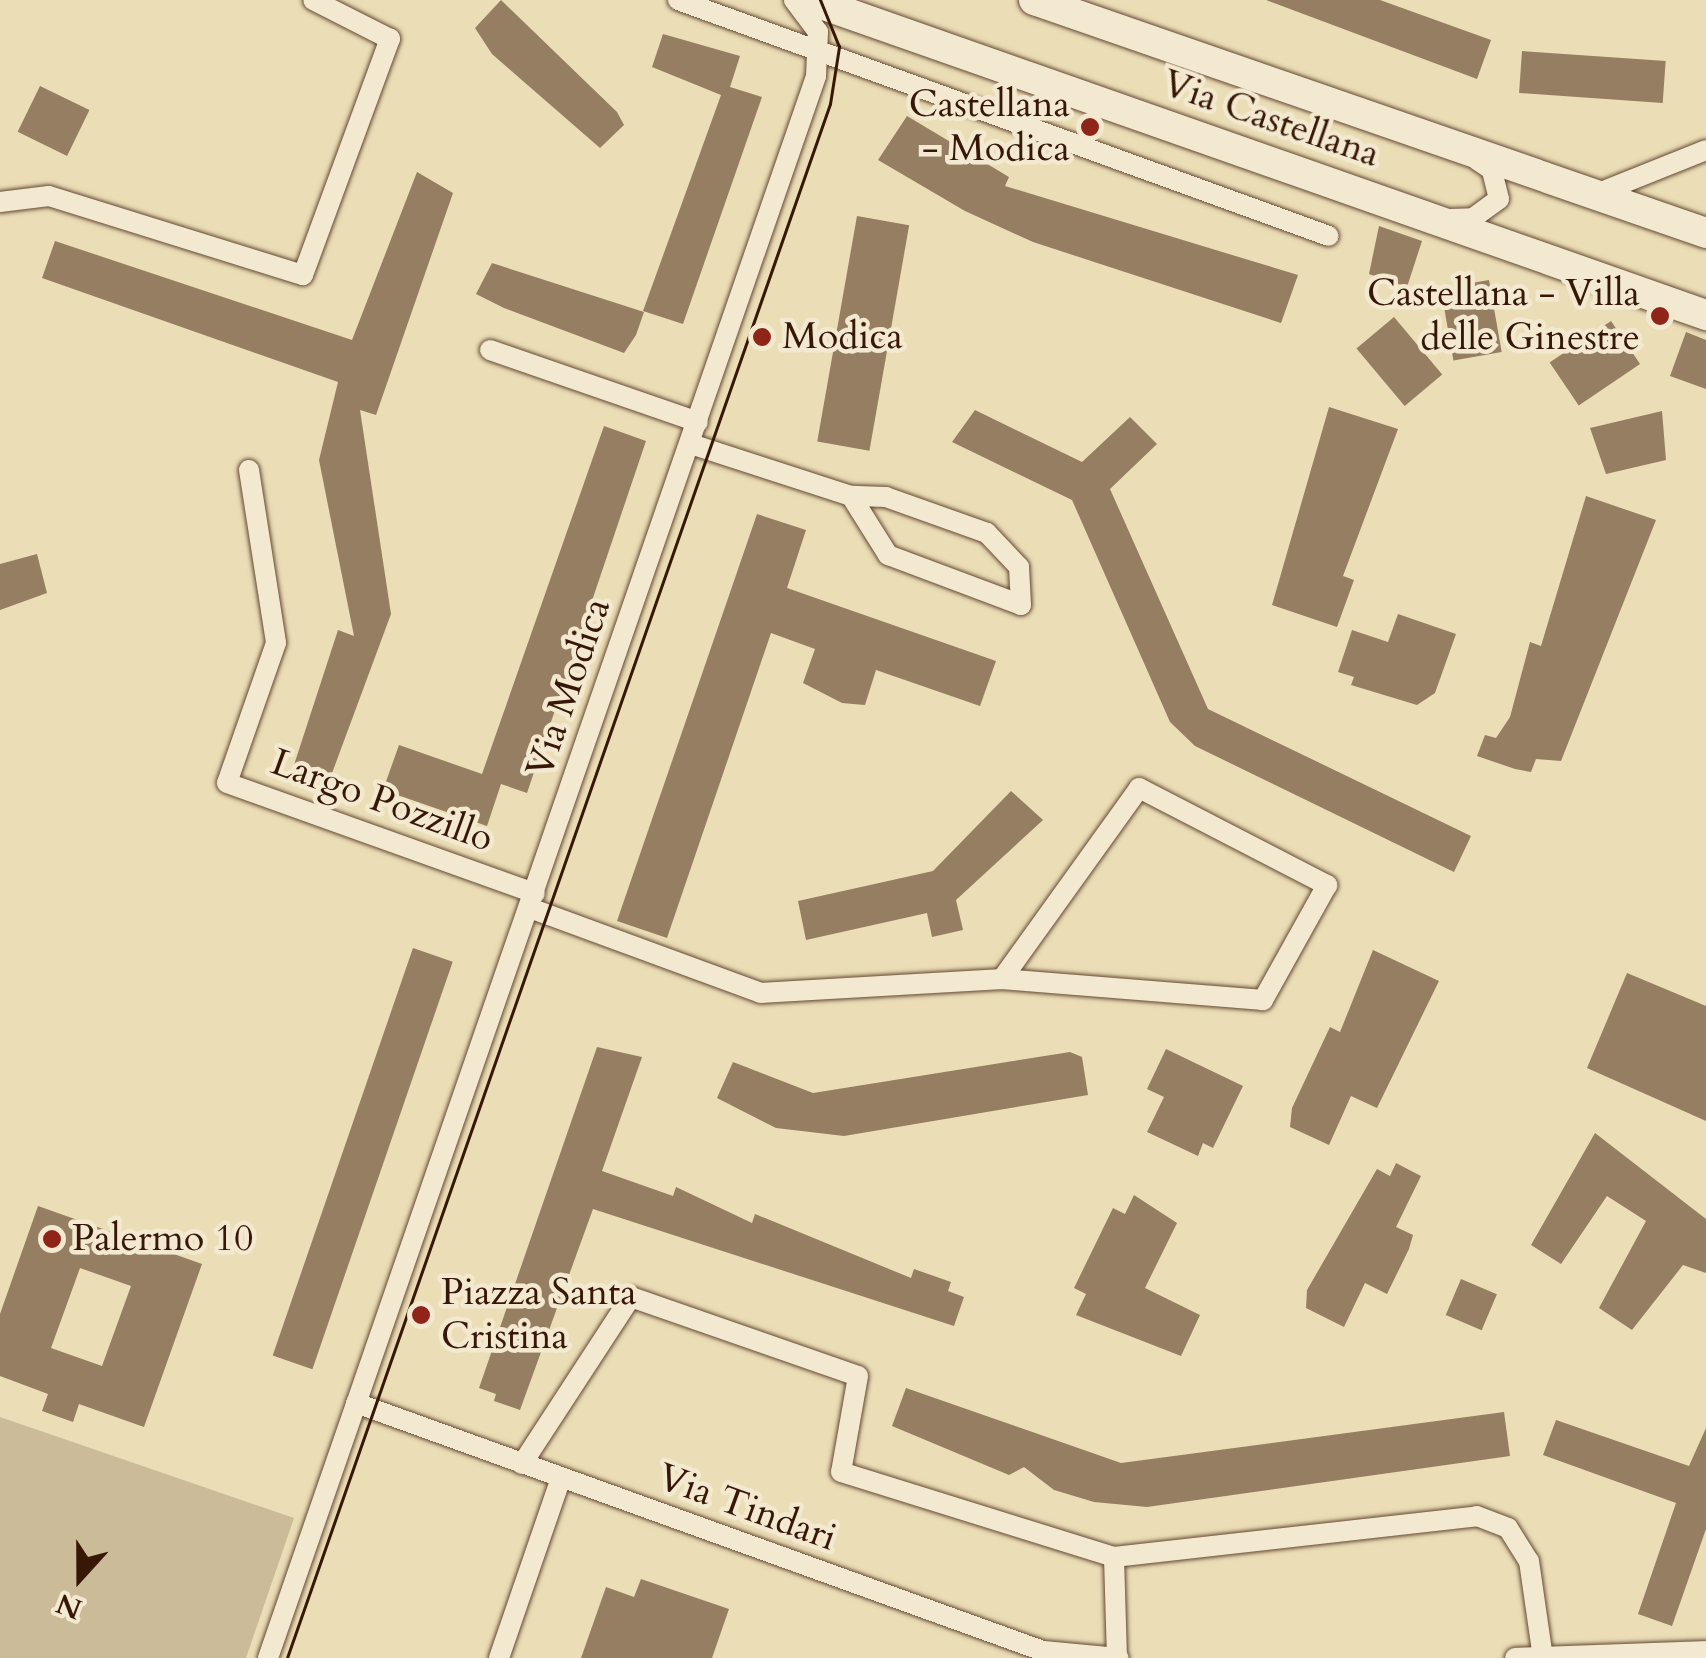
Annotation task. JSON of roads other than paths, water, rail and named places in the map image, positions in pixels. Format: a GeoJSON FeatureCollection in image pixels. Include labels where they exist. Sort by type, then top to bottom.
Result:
{"type":"FeatureCollection","features":[{"type":"Feature","properties":{"kind":"main road","name":"Via Castellana"},"geometry":{"type":"LineString","coordinates":[[810,0],[1706,315]]}},
{"type":"Feature","properties":{"kind":"main road","name":"Via Castellana"},"geometry":{"type":"LineString","coordinates":[[1034,0],[1706,233]]}},
{"type":"Feature","properties":{"kind":"street"},"geometry":{"type":"LineString","coordinates":[[0,202],[48,196],[303,275],[390,40],[312,0]]}},
{"type":"Feature","properties":{"kind":"street"},"geometry":{"type":"LineString","coordinates":[[678,0],[1329,236]]}},
{"type":"Feature","properties":{"kind":"street"},"geometry":{"type":"LineString","coordinates":[[794,0],[814,22],[820,51]]}},
{"type":"Feature","properties":{"kind":"street","name":"Via Modica"},"geometry":{"type":"LineString","coordinates":[[356,1403],[691,444],[820,51]]}},
{"type":"Feature","properties":{"kind":"street"},"geometry":{"type":"LineString","coordinates":[[1438,220],[1472,218],[1499,199],[1492,170],[1452,143]]}},
{"type":"Feature","properties":{"kind":"street"},"geometry":{"type":"LineString","coordinates":[[1596,194],[1706,150]]}},
{"type":"Feature","properties":{"kind":"street"},"geometry":{"type":"LineString","coordinates":[[490,350],[698,422]]}},
{"type":"Feature","properties":{"kind":"street"},"geometry":{"type":"LineString","coordinates":[[691,444],[850,496],[886,498],[988,533],[1019,567],[1022,605],[888,555],[850,496]]}},
{"type":"Feature","properties":{"kind":"street","name":"Largo Pozzillo"},"geometry":{"type":"LineString","coordinates":[[249,470],[276,643],[227,784],[533,901]]}},
{"type":"Feature","properties":{"kind":"street"},"geometry":{"type":"LineString","coordinates":[[533,901],[762,993],[1002,979],[1263,1000],[1327,885],[1139,788],[1002,979]]}},
{"type":"Feature","properties":{"kind":"street"},"geometry":{"type":"LineString","coordinates":[[522,1464],[631,1297],[858,1376],[842,1472],[1114,1557],[1477,1516],[1508,1528],[1530,1561],[1544,1658]]}},
{"type":"Feature","properties":{"kind":"street"},"geometry":{"type":"LineString","coordinates":[[268,1658],[356,1403]]}},
{"type":"Feature","properties":{"kind":"street","name":"Via Tindari"},"geometry":{"type":"LineString","coordinates":[[356,1403],[1043,1651],[1118,1658]]}},
{"type":"Feature","properties":{"kind":"street"},"geometry":{"type":"LineString","coordinates":[[499,1658],[562,1478]]}},
{"type":"Feature","properties":{"kind":"street"},"geometry":{"type":"LineString","coordinates":[[1114,1557],[1118,1658]]}},
{"type":"Feature","properties":{"kind":"street"},"geometry":{"type":"LineString","coordinates":[[1515,1658],[1706,1652]]}},
{"type":"Feature","properties":{"kind":"tram line"},"geometry":{"type":"LineString","coordinates":[[287,1658],[830,104],[839,47],[820,0]]}},
{"type":"Feature","properties":{"kind":"place","name":"Castellana - Modica"},"geometry":{"type":"Point","coordinates":[1090,127]}},
{"type":"Feature","properties":{"kind":"place","name":"Castellana - Villa delle Ginestre"},"geometry":{"type":"Point","coordinates":[1660,316]}},
{"type":"Feature","properties":{"kind":"place","name":"Modica"},"geometry":{"type":"Point","coordinates":[762,337]}},
{"type":"Feature","properties":{"kind":"place","name":"Palermo 10"},"geometry":{"type":"Point","coordinates":[52,1239]}},
{"type":"Feature","properties":{"kind":"place","name":"Piazza Santa Cristina"},"geometry":{"type":"Point","coordinates":[421,1315]}}]}
